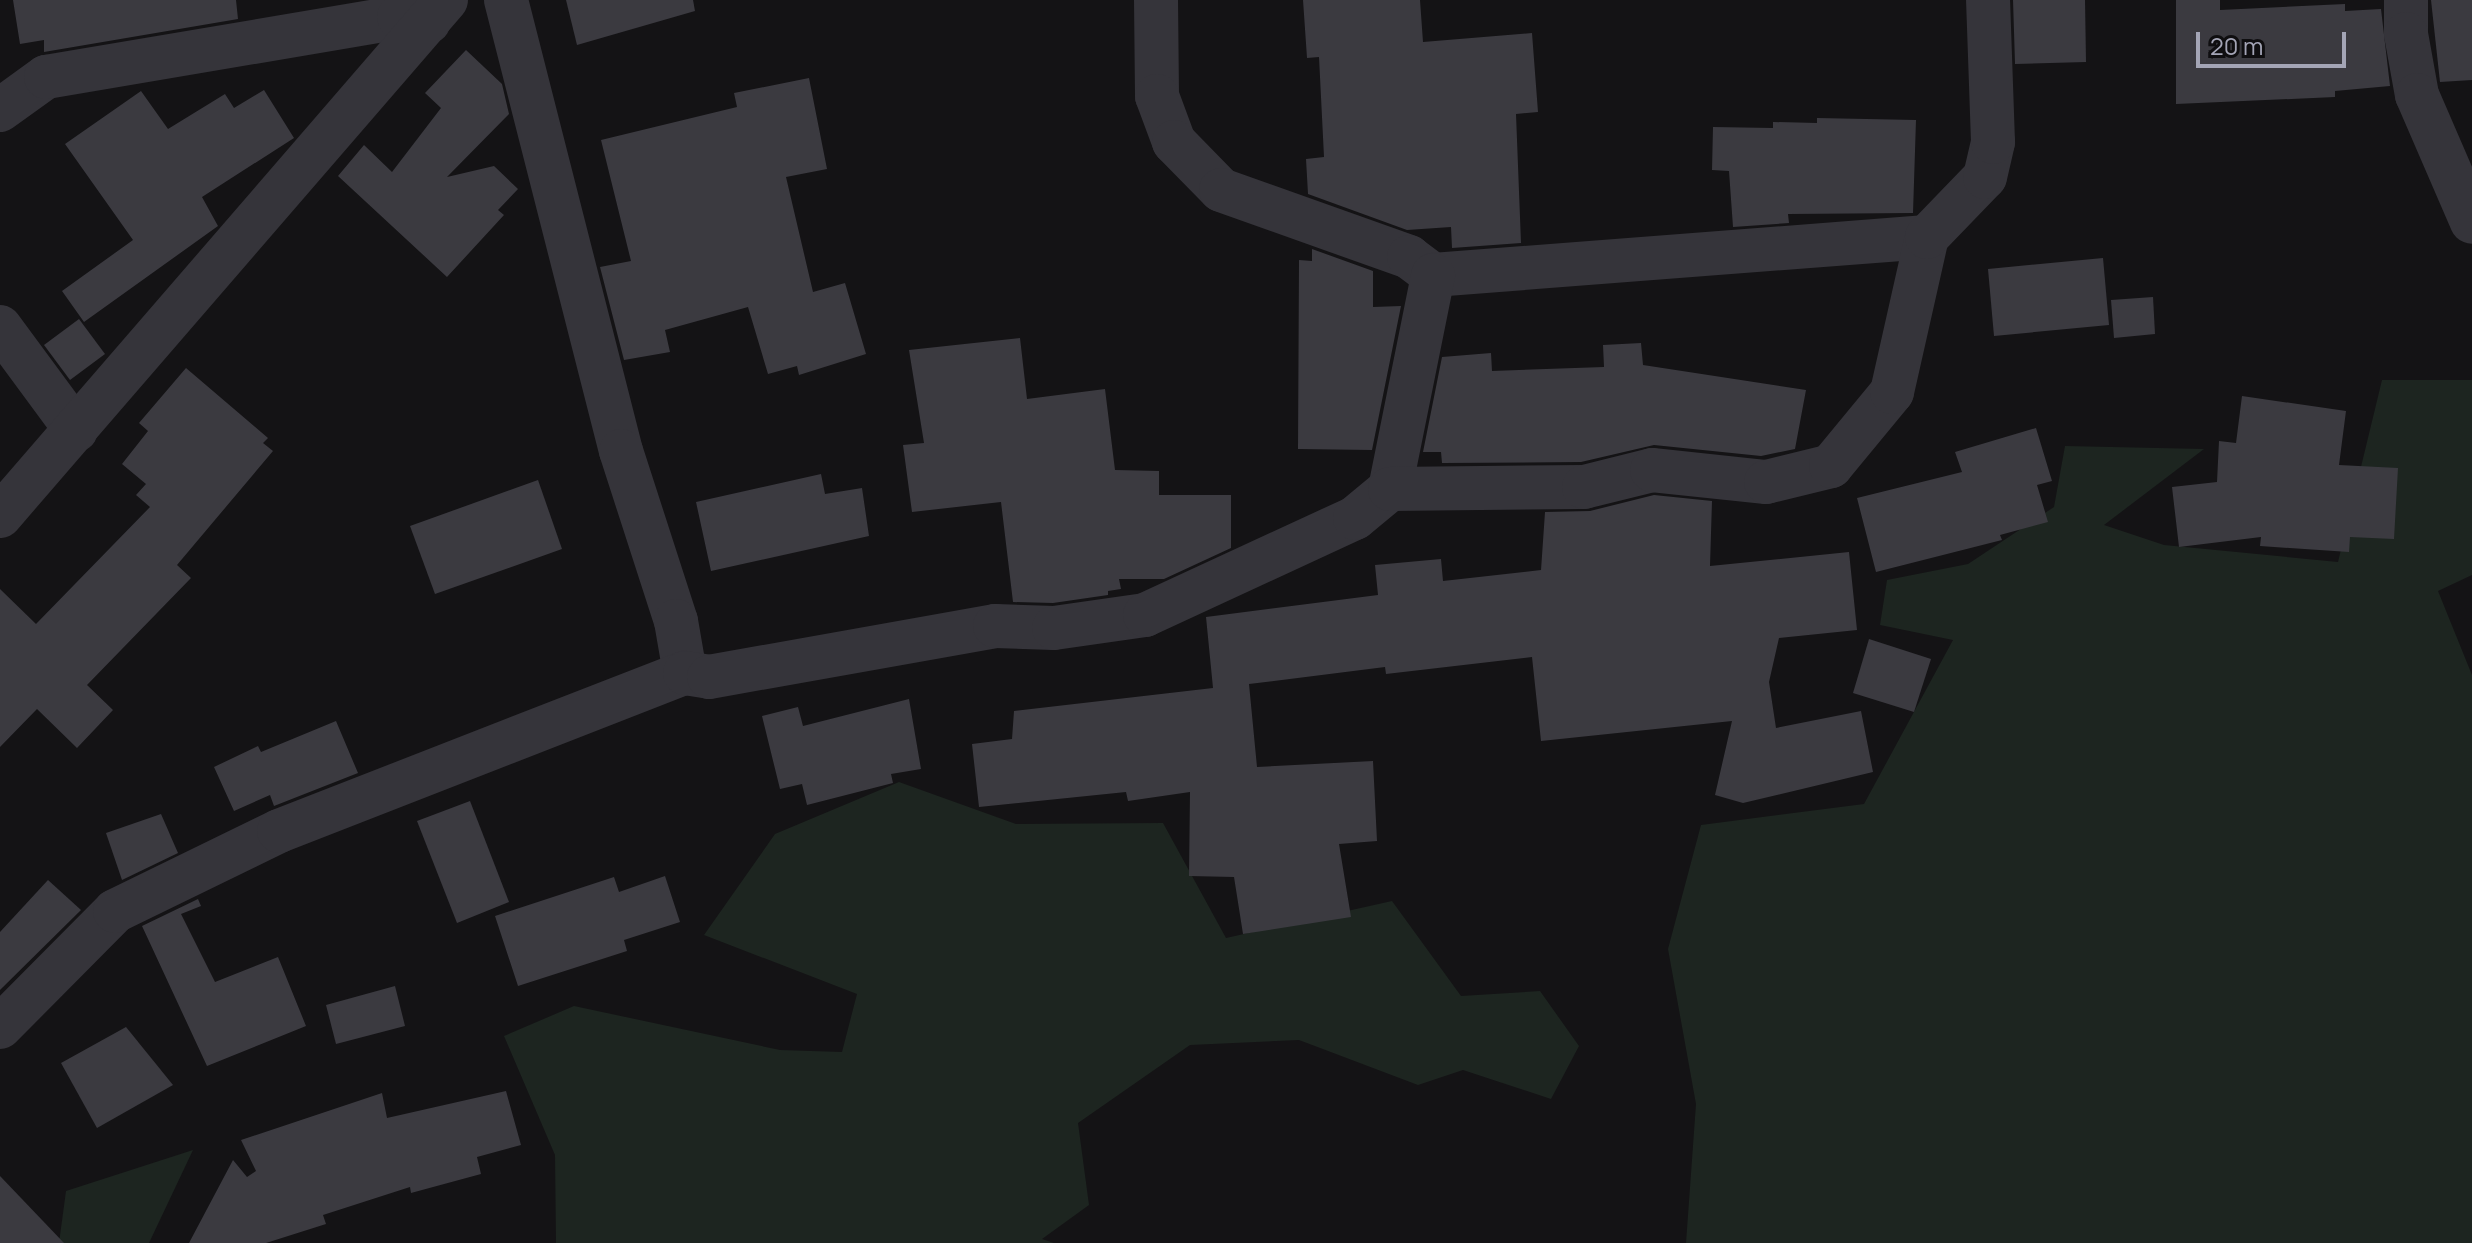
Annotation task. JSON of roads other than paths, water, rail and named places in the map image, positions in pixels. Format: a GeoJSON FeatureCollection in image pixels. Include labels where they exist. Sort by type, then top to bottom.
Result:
{"type":"FeatureCollection","features":[{"type":"Feature","properties":{"kind":"street"},"geometry":{"type":"LineString","coordinates":[[506,0],[621,451],[676,621],[685,673]]}},
{"type":"Feature","properties":{"kind":"street"},"geometry":{"type":"LineString","coordinates":[[1156,0],[1157,96],[1174,142],[1221,190],[1409,257],[1433,275],[1927,237]]}},
{"type":"Feature","properties":{"kind":"street"},"geometry":{"type":"LineString","coordinates":[[1390,489],[1584,487],[1652,470],[1766,482],[1831,466],[1892,392],[1927,237],[1985,177],[1993,142],[1988,0]]}},
{"type":"Feature","properties":{"kind":"street"},"geometry":{"type":"LineString","coordinates":[[2406,0],[2406,34],[2417,95],[2472,222]]}},
{"type":"Feature","properties":{"kind":"street"},"geometry":{"type":"LineString","coordinates":[[0,110],[46,77],[437,11]]}},
{"type":"Feature","properties":{"kind":"street"},"geometry":{"type":"LineString","coordinates":[[0,516],[437,11]]}},
{"type":"Feature","properties":{"kind":"street"},"geometry":{"type":"LineString","coordinates":[[0,1027],[115,911],[279,831],[685,673],[709,677],[995,626],[1054,628],[1145,615],[1355,518],[1390,489],[1433,275]]}},
{"type":"Feature","properties":{"kind":"street"},"geometry":{"type":"LineString","coordinates":[[0,327],[76,430]]}}]}
